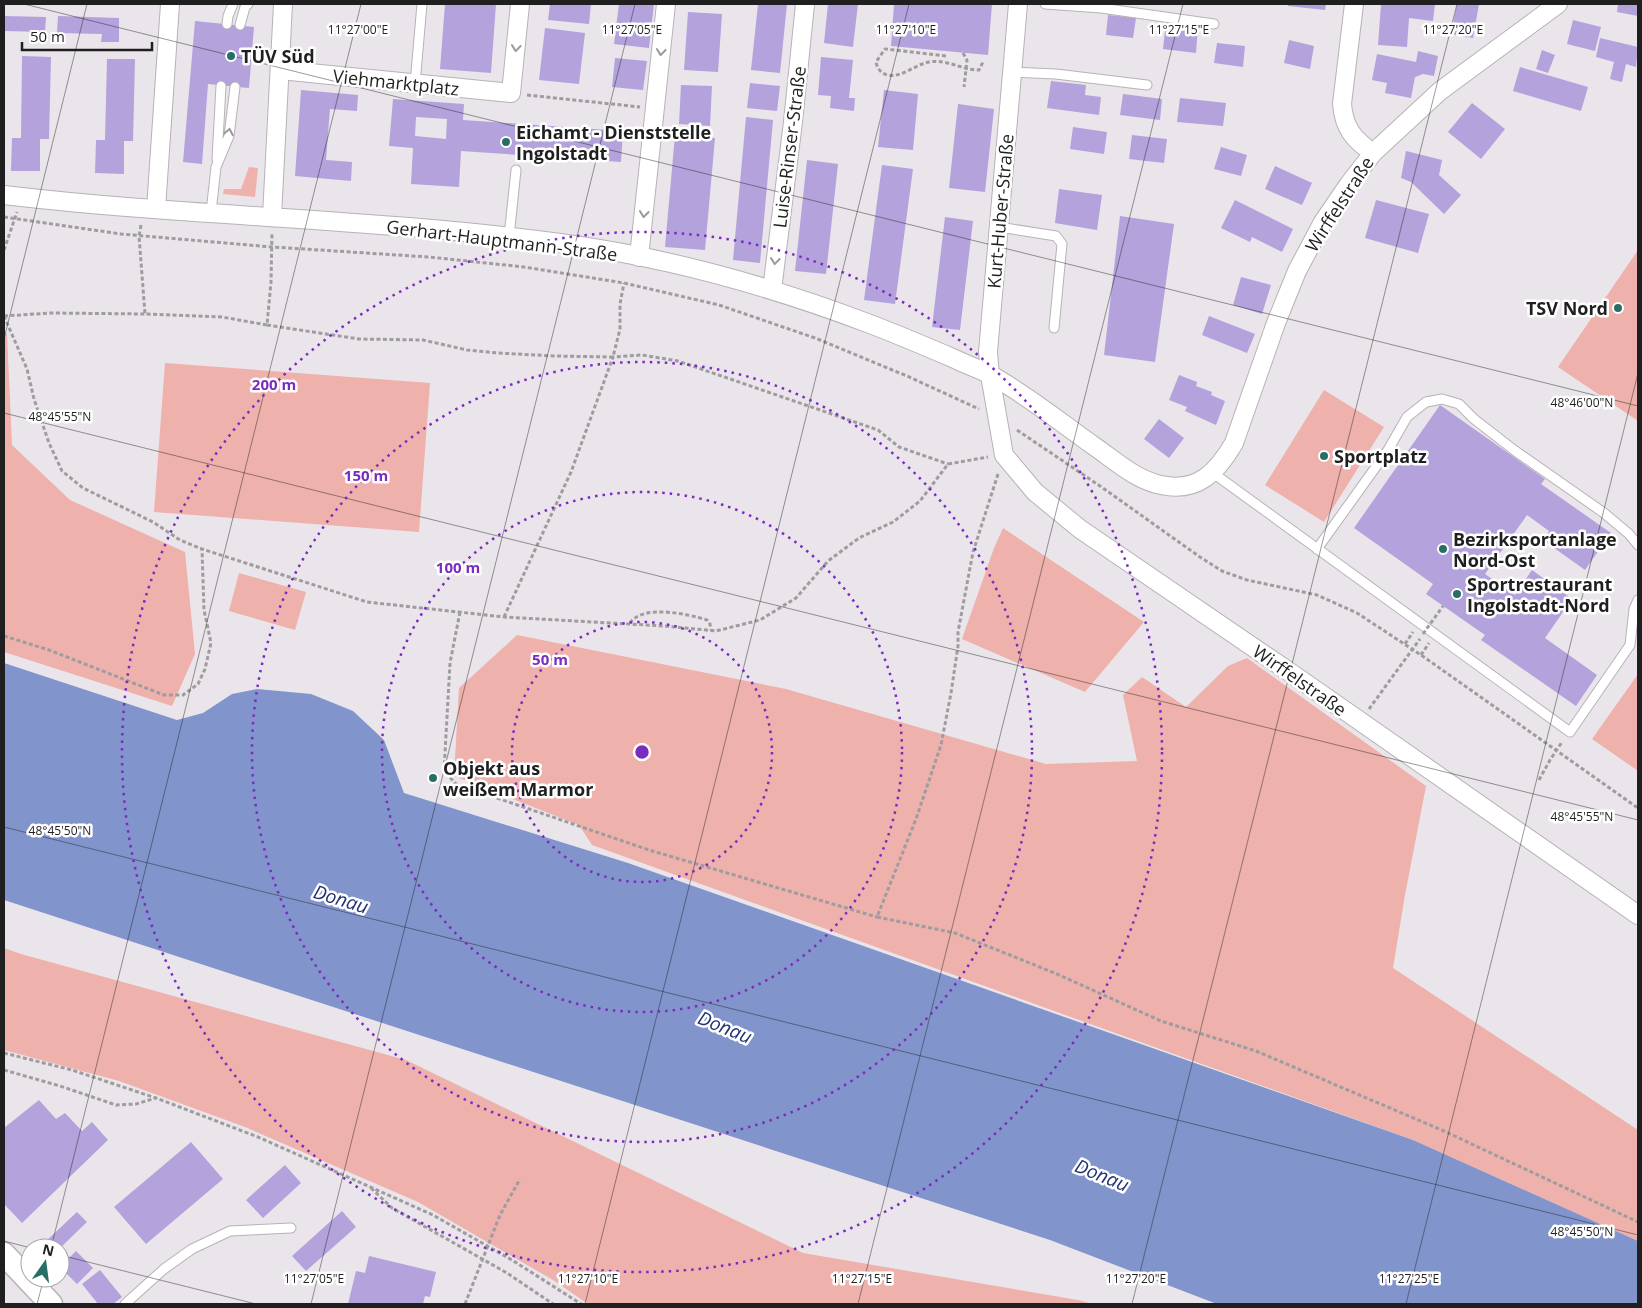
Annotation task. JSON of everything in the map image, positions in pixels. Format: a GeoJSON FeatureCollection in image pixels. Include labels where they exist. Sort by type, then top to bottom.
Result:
{"type":"FeatureCollection","features":[{"type":"Feature","properties":{"kind":"street"},"geometry":{"type":"LineString","coordinates":[[156,209],[170,4]]}},
{"type":"Feature","properties":{"kind":"street"},"geometry":{"type":"LineString","coordinates":[[272,216],[283,4]]}},
{"type":"Feature","properties":{"kind":"street"},"geometry":{"type":"LineString","coordinates":[[511,93],[520,4]]}},
{"type":"Feature","properties":{"kind":"street"},"geometry":{"type":"LineString","coordinates":[[639,257],[666,4]]}},
{"type":"Feature","properties":{"kind":"street","name":"Luise-Rinser-Straße"},"geometry":{"type":"LineString","coordinates":[[772,290],[793,122],[805,4]]}},
{"type":"Feature","properties":{"kind":"street","name":"Kurt-Huber-Straße"},"geometry":{"type":"LineString","coordinates":[[998,417],[990,375],[988,352],[1018,4]]}},
{"type":"Feature","properties":{"kind":"street"},"geometry":{"type":"LineString","coordinates":[[1354,4],[1342,104],[1343,118],[1357,141],[1373,153]]}},
{"type":"Feature","properties":{"kind":"street","name":"Wirffelstraße"},"geometry":{"type":"LineString","coordinates":[[1213,473],[1234,443],[1297,271],[1323,222],[1348,184],[1373,153],[1440,91],[1558,4]]}},
{"type":"Feature","properties":{"kind":"street","name":"Viehmarktplatz"},"geometry":{"type":"LineString","coordinates":[[280,70],[511,93]]}},
{"type":"Feature","properties":{"kind":"street","name":"Gerhart-Hauptmann-Straße"},"geometry":{"type":"LineString","coordinates":[[12,196],[509,237],[562,243],[706,271],[772,290],[843,314],[904,337],[990,375],[1047,412],[1141,478],[1160,485],[1179,487],[1198,483],[1213,473]]}},
{"type":"Feature","properties":{"kind":"street"},"geometry":{"type":"LineString","coordinates":[[998,417],[1004,455]]}},
{"type":"Feature","properties":{"kind":"street","name":"Wirffelstraße"},"geometry":{"type":"LineString","coordinates":[[1004,455],[1035,492],[1080,529],[1638,915]]}},
{"type":"Feature","properties":{"kind":"street"},"geometry":{"type":"LineString","coordinates":[[4,1254],[51,1304]]}},
{"type":"Feature","properties":{"kind":"lane"},"geometry":{"type":"LineString","coordinates":[[227,24],[233,4]]}},
{"type":"Feature","properties":{"kind":"lane"},"geometry":{"type":"LineString","coordinates":[[240,25],[245,7],[248,4]]}},
{"type":"Feature","properties":{"kind":"lane"},"geometry":{"type":"LineString","coordinates":[[415,84],[422,4]]}},
{"type":"Feature","properties":{"kind":"lane"},"geometry":{"type":"LineString","coordinates":[[1044,4],[1101,8],[1214,24]]}},
{"type":"Feature","properties":{"kind":"lane"},"geometry":{"type":"LineString","coordinates":[[1012,72],[1056,74],[1148,84]]}},
{"type":"Feature","properties":{"kind":"lane"},"geometry":{"type":"LineString","coordinates":[[211,212],[221,86]]}},
{"type":"Feature","properties":{"kind":"lane"},"geometry":{"type":"LineString","coordinates":[[216,167],[229,136],[235,87]]}},
{"type":"Feature","properties":{"kind":"lane"},"geometry":{"type":"LineString","coordinates":[[509,237],[516,170]]}},
{"type":"Feature","properties":{"kind":"lane"},"geometry":{"type":"LineString","coordinates":[[999,227],[1056,236],[1062,244],[1054,328]]}},
{"type":"Feature","properties":{"kind":"lane"},"geometry":{"type":"LineString","coordinates":[[1317,549],[1388,450],[1407,417],[1426,402],[1442,399],[1458,404],[1514,450],[1604,513],[1629,534],[1638,545]]}},
{"type":"Feature","properties":{"kind":"lane"},"geometry":{"type":"LineString","coordinates":[[1213,473],[1570,732],[1630,645],[1634,609],[1638,600]]}},
{"type":"Feature","properties":{"kind":"lane"},"geometry":{"type":"LineString","coordinates":[[125,1304],[164,1269],[192,1249],[222,1234],[230,1231],[291,1228]]}},
{"type":"Feature","properties":{"kind":"path"},"geometry":{"type":"LineString","coordinates":[[946,56],[885,49],[876,62],[880,70],[888,75],[905,72],[929,62],[947,62],[966,69],[978,70],[983,62]]}},
{"type":"Feature","properties":{"kind":"path"},"geometry":{"type":"LineString","coordinates":[[963,53],[967,60],[964,87]]}},
{"type":"Feature","properties":{"kind":"path"},"geometry":{"type":"LineString","coordinates":[[511,93],[655,108]]}},
{"type":"Feature","properties":{"kind":"path"},"geometry":{"type":"LineString","coordinates":[[4,250],[16,219],[12,196]]}},
{"type":"Feature","properties":{"kind":"path"},"geometry":{"type":"LineString","coordinates":[[267,324],[271,282],[272,216]]}},
{"type":"Feature","properties":{"kind":"path"},"geometry":{"type":"LineString","coordinates":[[4,217],[139,236],[429,257],[524,267],[624,283],[718,305],[815,338],[907,376],[998,417],[1222,571],[1247,580],[1317,595],[1357,613],[1413,649],[1638,808]]}},
{"type":"Feature","properties":{"kind":"path"},"geometry":{"type":"LineString","coordinates":[[139,236],[145,314]]}},
{"type":"Feature","properties":{"kind":"path"},"geometry":{"type":"LineString","coordinates":[[504,617],[571,472],[613,357],[620,328],[620,304],[624,283]]}},
{"type":"Feature","properties":{"kind":"path"},"geometry":{"type":"LineString","coordinates":[[877,917],[916,819],[941,746],[951,693],[958,646],[958,632],[974,552],[1004,455],[948,464],[899,447],[878,430],[678,361],[642,355],[613,357],[498,353],[467,350],[424,340],[359,339],[222,317],[51,313],[4,316],[27,369],[34,399],[49,443],[62,471],[83,488],[153,522],[180,540],[202,549],[367,602],[504,617],[716,631],[760,620],[796,598],[828,561],[860,538],[893,522],[920,501],[948,464]]}},
{"type":"Feature","properties":{"kind":"path"},"geometry":{"type":"LineString","coordinates":[[4,636],[49,650],[164,695],[183,695],[198,684],[205,670],[211,643],[204,610],[202,549]]}},
{"type":"Feature","properties":{"kind":"path"},"geometry":{"type":"LineString","coordinates":[[1360,721],[1443,606]]}},
{"type":"Feature","properties":{"kind":"path"},"geometry":{"type":"LineString","coordinates":[[460,612],[450,663],[444,771],[456,784],[649,850],[877,917],[955,933],[1057,974],[1161,1021],[1256,1051],[1444,1131],[1638,1222]]}},
{"type":"Feature","properties":{"kind":"path"},"geometry":{"type":"LineString","coordinates":[[629,624],[634,618],[642,615],[661,612],[678,613],[707,620],[711,630]]}},
{"type":"Feature","properties":{"kind":"path"},"geometry":{"type":"LineString","coordinates":[[1539,780],[1565,738]]}},
{"type":"Feature","properties":{"kind":"path"},"geometry":{"type":"LineString","coordinates":[[4,1053],[72,1070],[156,1098],[258,1137],[433,1215],[581,1304]]}},
{"type":"Feature","properties":{"kind":"path"},"geometry":{"type":"LineString","coordinates":[[4,1070],[116,1105],[136,1104],[156,1098]]}},
{"type":"Feature","properties":{"kind":"path"},"geometry":{"type":"LineString","coordinates":[[465,1304],[500,1215],[520,1179]]}},
{"type":"Feature","properties":{"kind":"path"},"geometry":{"type":"LineString","coordinates":[[369,1186],[392,1208],[507,1273],[553,1304]]}},
{"type":"Feature","properties":{"kind":"shaded area"},"geometry":{"type":"Polygon","coordinates":[[[249,167],[258,168],[255,197],[223,194],[224,189],[241,189],[249,167]]]}},
{"type":"Feature","properties":{"kind":"shaded area","name":"TSV Nord"},"geometry":{"type":"Polygon","coordinates":[[[1638,250],[1638,421],[1558,367],[1638,250]]]}},
{"type":"Feature","properties":{"kind":"shaded area"},"geometry":{"type":"Polygon","coordinates":[[[4,331],[7,334],[12,445],[70,500],[185,552],[195,654],[172,706],[4,652],[4,331]]]}},
{"type":"Feature","properties":{"kind":"shaded area"},"geometry":{"type":"Polygon","coordinates":[[[165,363],[430,383],[419,532],[154,512],[165,363]]]}},
{"type":"Feature","properties":{"kind":"shaded area","name":"Sportplatz"},"geometry":{"type":"Polygon","coordinates":[[[1324,390],[1384,427],[1324,522],[1265,485],[1324,390]]]}},
{"type":"Feature","properties":{"kind":"shaded area"},"geometry":{"type":"Polygon","coordinates":[[[1003,528],[1144,622],[1085,692],[962,639],[994,548],[1003,528]]]}},
{"type":"Feature","properties":{"kind":"shaded area"},"geometry":{"type":"Polygon","coordinates":[[[239,573],[306,592],[295,630],[229,611],[239,573]]]}},
{"type":"Feature","properties":{"kind":"shaded area"},"geometry":{"type":"Polygon","coordinates":[[[517,635],[786,689],[1046,764],[1137,761],[1123,695],[1142,677],[1186,707],[1228,666],[1247,658],[1426,786],[1393,968],[1638,1130],[1638,1241],[1413,1140],[592,845],[579,825],[454,776],[459,688],[517,635]]]}},
{"type":"Feature","properties":{"kind":"shaded area"},"geometry":{"type":"Polygon","coordinates":[[[1638,674],[1638,771],[1592,739],[1638,674]]]}},
{"type":"Feature","properties":{"kind":"shaded area"},"geometry":{"type":"Polygon","coordinates":[[[4,948],[406,1060],[803,1253],[1093,1304],[588,1304],[553,1280],[418,1202],[245,1127],[119,1081],[4,1050],[4,948]]]}},
{"type":"Feature","properties":{"kind":"water","name":"Donau"},"geometry":{"type":"Polygon","coordinates":[[[4,663],[177,720],[203,713],[232,694],[257,689],[311,694],[353,711],[384,740],[404,793],[628,863],[1413,1140],[1638,1241],[1638,1304],[1217,1304],[1050,1240],[4,900],[4,663]]]}},
{"type":"Feature","properties":{"kind":"building"},"geometry":{"type":"Polygon","coordinates":[[[445,4],[496,4],[491,73],[440,69],[445,4]]]}},
{"type":"Feature","properties":{"kind":"building"},"geometry":{"type":"Polygon","coordinates":[[[550,4],[591,4],[589,24],[548,20],[550,4]]]}},
{"type":"Feature","properties":{"kind":"building"},"geometry":{"type":"Polygon","coordinates":[[[619,4],[654,4],[649,48],[614,44],[619,4]]]}},
{"type":"Feature","properties":{"kind":"building"},"geometry":{"type":"Polygon","coordinates":[[[758,4],[787,4],[780,73],[751,70],[758,4]]]}},
{"type":"Feature","properties":{"kind":"building"},"geometry":{"type":"Polygon","coordinates":[[[828,4],[858,4],[853,47],[824,43],[828,4]]]}},
{"type":"Feature","properties":{"kind":"building"},"geometry":{"type":"Polygon","coordinates":[[[894,4],[992,4],[988,55],[891,46],[894,4]]]}},
{"type":"Feature","properties":{"kind":"building"},"geometry":{"type":"Polygon","coordinates":[[[1288,4],[1326,4],[1325,10],[1288,6],[1288,4]]]}},
{"type":"Feature","properties":{"kind":"building"},"geometry":{"type":"Polygon","coordinates":[[[1381,4],[1435,4],[1433,21],[1409,18],[1407,47],[1378,45],[1381,4]]]}},
{"type":"Feature","properties":{"kind":"building"},"geometry":{"type":"Polygon","coordinates":[[[1457,4],[1479,4],[1473,38],[1451,34],[1457,4]]]}},
{"type":"Feature","properties":{"kind":"building"},"geometry":{"type":"Polygon","coordinates":[[[1618,4],[1638,4],[1638,16],[1617,12],[1618,4]]]}},
{"type":"Feature","properties":{"kind":"building"},"geometry":{"type":"Polygon","coordinates":[[[688,12],[722,14],[718,72],[684,70],[688,12]]]}},
{"type":"Feature","properties":{"kind":"building"},"geometry":{"type":"Polygon","coordinates":[[[1108,15],[1136,18],[1133,38],[1106,35],[1108,15]]]}},
{"type":"Feature","properties":{"kind":"building"},"geometry":{"type":"Polygon","coordinates":[[[4,16],[46,17],[45,32],[4,31],[4,16]]]}},
{"type":"Feature","properties":{"kind":"building"},"geometry":{"type":"Polygon","coordinates":[[[58,16],[119,18],[119,42],[101,42],[102,34],[57,33],[58,16]]]}},
{"type":"Feature","properties":{"kind":"building"},"geometry":{"type":"Polygon","coordinates":[[[1573,20],[1601,27],[1595,51],[1567,44],[1573,20]]]}},
{"type":"Feature","properties":{"kind":"building"},"geometry":{"type":"Polygon","coordinates":[[[195,21],[254,27],[249,88],[208,84],[202,164],[183,162],[195,21]]]}},
{"type":"Feature","properties":{"kind":"building"},"geometry":{"type":"Polygon","coordinates":[[[1166,22],[1198,26],[1196,53],[1163,49],[1166,22]]]}},
{"type":"Feature","properties":{"kind":"building"},"geometry":{"type":"Polygon","coordinates":[[[545,28],[585,33],[579,84],[539,80],[545,28]]]}},
{"type":"Feature","properties":{"kind":"building"},"geometry":{"type":"Polygon","coordinates":[[[1600,38],[1638,47],[1636,67],[1626,64],[1622,82],[1610,79],[1614,62],[1596,57],[1600,38]]]}},
{"type":"Feature","properties":{"kind":"building"},"geometry":{"type":"Polygon","coordinates":[[[1289,40],[1314,46],[1310,69],[1284,63],[1289,40]]]}},
{"type":"Feature","properties":{"kind":"building"},"geometry":{"type":"Polygon","coordinates":[[[1217,43],[1245,46],[1243,67],[1214,63],[1217,43]]]}},
{"type":"Feature","properties":{"kind":"building"},"geometry":{"type":"Polygon","coordinates":[[[1542,50],[1555,55],[1548,73],[1536,69],[1542,50]]]}},
{"type":"Feature","properties":{"kind":"building"},"geometry":{"type":"Polygon","coordinates":[[[1418,51],[1438,56],[1434,76],[1423,74],[1415,77],[1411,98],[1385,93],[1387,83],[1372,80],[1377,54],[1416,62],[1418,51]]]}},
{"type":"Feature","properties":{"kind":"building"},"geometry":{"type":"Polygon","coordinates":[[[22,56],[51,57],[49,139],[40,139],[40,171],[11,171],[12,138],[21,138],[22,56]]]}},
{"type":"Feature","properties":{"kind":"building"},"geometry":{"type":"Polygon","coordinates":[[[821,57],[853,60],[849,98],[855,98],[854,111],[830,108],[831,96],[818,95],[821,57]]]}},
{"type":"Feature","properties":{"kind":"building"},"geometry":{"type":"Polygon","coordinates":[[[615,58],[647,61],[643,90],[612,87],[615,58]]]}},
{"type":"Feature","properties":{"kind":"building"},"geometry":{"type":"Polygon","coordinates":[[[107,59],[135,59],[133,141],[124,141],[124,174],[95,173],[96,140],[105,140],[107,59]]]}},
{"type":"Feature","properties":{"kind":"building"},"geometry":{"type":"Polygon","coordinates":[[[1520,67],[1588,87],[1581,111],[1513,91],[1520,67]]]}},
{"type":"Feature","properties":{"kind":"building"},"geometry":{"type":"Polygon","coordinates":[[[1051,81],[1086,85],[1085,95],[1101,97],[1099,115],[1047,108],[1051,81]]]}},
{"type":"Feature","properties":{"kind":"building"},"geometry":{"type":"Polygon","coordinates":[[[750,83],[780,86],[777,111],[747,108],[750,83]]]}},
{"type":"Feature","properties":{"kind":"building"},"geometry":{"type":"Polygon","coordinates":[[[681,85],[712,86],[710,126],[679,124],[681,85]]]}},
{"type":"Feature","properties":{"kind":"building"},"geometry":{"type":"Polygon","coordinates":[[[301,90],[358,95],[357,111],[330,109],[326,160],[352,162],[351,181],[295,176],[301,90]]]}},
{"type":"Feature","properties":{"kind":"building"},"geometry":{"type":"Polygon","coordinates":[[[884,90],[918,94],[913,150],[878,147],[884,90]]]}},
{"type":"Feature","properties":{"kind":"building"},"geometry":{"type":"Polygon","coordinates":[[[1123,94],[1162,99],[1160,120],[1120,115],[1123,94]]]}},
{"type":"Feature","properties":{"kind":"building"},"geometry":{"type":"Polygon","coordinates":[[[1180,98],[1226,103],[1223,126],[1177,122],[1180,98]]]}},
{"type":"Feature","properties":{"kind":"building","name":"Eichamt - Dienststelle Ingolstadt"},"geometry":{"type":"Polygon","coordinates":[[[393,99],[464,104],[463,120],[623,131],[621,162],[461,151],[459,187],[411,184],[413,148],[389,146],[393,99]],[[416,117],[415,136],[446,139],[447,119],[416,117]]]}},
{"type":"Feature","properties":{"kind":"building"},"geometry":{"type":"Polygon","coordinates":[[[1472,103],[1505,129],[1481,159],[1448,132],[1472,103]]]}},
{"type":"Feature","properties":{"kind":"building"},"geometry":{"type":"Polygon","coordinates":[[[958,104],[994,109],[985,192],[949,188],[958,104]]]}},
{"type":"Feature","properties":{"kind":"building"},"geometry":{"type":"Polygon","coordinates":[[[746,117],[773,120],[760,263],[733,260],[746,117]]]}},
{"type":"Feature","properties":{"kind":"building"},"geometry":{"type":"Polygon","coordinates":[[[1073,127],[1107,132],[1104,154],[1070,149],[1073,127]]]}},
{"type":"Feature","properties":{"kind":"building"},"geometry":{"type":"Polygon","coordinates":[[[675,135],[715,138],[705,250],[665,247],[675,135]]]}},
{"type":"Feature","properties":{"kind":"building"},"geometry":{"type":"Polygon","coordinates":[[[1132,135],[1167,139],[1164,163],[1129,159],[1132,135]]]}},
{"type":"Feature","properties":{"kind":"building"},"geometry":{"type":"Polygon","coordinates":[[[1221,147],[1247,155],[1241,176],[1214,169],[1221,147]]]}},
{"type":"Feature","properties":{"kind":"building"},"geometry":{"type":"Polygon","coordinates":[[[1406,151],[1442,160],[1439,175],[1461,195],[1444,214],[1411,182],[1401,178],[1406,151]]]}},
{"type":"Feature","properties":{"kind":"building"},"geometry":{"type":"Polygon","coordinates":[[[807,160],[838,164],[826,274],[795,271],[807,160]]]}},
{"type":"Feature","properties":{"kind":"building"},"geometry":{"type":"Polygon","coordinates":[[[882,165],[913,169],[895,304],[864,300],[882,165]]]}},
{"type":"Feature","properties":{"kind":"building"},"geometry":{"type":"Polygon","coordinates":[[[1275,166],[1312,183],[1302,205],[1265,189],[1275,166]]]}},
{"type":"Feature","properties":{"kind":"building"},"geometry":{"type":"Polygon","coordinates":[[[1059,189],[1102,195],[1097,230],[1055,223],[1059,189]]]}},
{"type":"Feature","properties":{"kind":"building"},"geometry":{"type":"Polygon","coordinates":[[[1235,200],[1293,229],[1282,252],[1252,237],[1250,242],[1221,228],[1235,200]]]}},
{"type":"Feature","properties":{"kind":"building"},"geometry":{"type":"Polygon","coordinates":[[[1376,200],[1429,214],[1418,253],[1365,238],[1376,200]]]}},
{"type":"Feature","properties":{"kind":"building"},"geometry":{"type":"Polygon","coordinates":[[[1120,216],[1174,224],[1155,362],[1104,355],[1120,216]]]}},
{"type":"Feature","properties":{"kind":"building"},"geometry":{"type":"Polygon","coordinates":[[[945,217],[973,221],[960,330],[932,327],[945,217]]]}},
{"type":"Feature","properties":{"kind":"building"},"geometry":{"type":"Polygon","coordinates":[[[1241,277],[1271,285],[1262,314],[1233,305],[1241,277]]]}},
{"type":"Feature","properties":{"kind":"building"},"geometry":{"type":"Polygon","coordinates":[[[1209,316],[1255,334],[1247,353],[1202,335],[1209,316]]]}},
{"type":"Feature","properties":{"kind":"building"},"geometry":{"type":"Polygon","coordinates":[[[1179,375],[1197,382],[1196,386],[1212,392],[1211,395],[1225,401],[1216,425],[1185,411],[1187,407],[1169,400],[1179,375]]]}},
{"type":"Feature","properties":{"kind":"building","name":"Bezirksportanlage Nord-Ost"},"geometry":{"type":"Polygon","coordinates":[[[1440,405],[1545,479],[1541,484],[1611,533],[1585,570],[1543,540],[1549,531],[1527,515],[1485,574],[1515,595],[1532,570],[1572,599],[1545,638],[1597,675],[1576,706],[1481,640],[1485,635],[1426,594],[1433,584],[1354,528],[1440,405]]]}},
{"type":"Feature","properties":{"kind":"building"},"geometry":{"type":"Polygon","coordinates":[[[1159,419],[1184,438],[1169,458],[1144,439],[1159,419]]]}},
{"type":"Feature","properties":{"kind":"building"},"geometry":{"type":"Polygon","coordinates":[[[39,1100],[56,1119],[65,1113],[82,1131],[92,1122],[108,1140],[22,1223],[4,1204],[4,1128],[39,1100]]]}},
{"type":"Feature","properties":{"kind":"building"},"geometry":{"type":"Polygon","coordinates":[[[191,1142],[223,1179],[146,1244],[114,1207],[191,1142]]]}},
{"type":"Feature","properties":{"kind":"building"},"geometry":{"type":"Polygon","coordinates":[[[285,1165],[301,1183],[263,1218],[246,1200],[285,1165]]]}},
{"type":"Feature","properties":{"kind":"building"},"geometry":{"type":"Polygon","coordinates":[[[342,1211],[356,1227],[306,1271],[292,1256],[342,1211]]]}},
{"type":"Feature","properties":{"kind":"building"},"geometry":{"type":"Polygon","coordinates":[[[77,1212],[87,1222],[70,1238],[49,1238],[77,1212]]]}},
{"type":"Feature","properties":{"kind":"building"},"geometry":{"type":"Polygon","coordinates":[[[76,1251],[93,1268],[77,1284],[70,1277],[70,1257],[76,1251]]]}},
{"type":"Feature","properties":{"kind":"building"},"geometry":{"type":"Polygon","coordinates":[[[369,1256],[436,1272],[430,1297],[425,1296],[423,1304],[348,1304],[356,1271],[365,1273],[369,1256]]]}},
{"type":"Feature","properties":{"kind":"building"},"geometry":{"type":"Polygon","coordinates":[[[100,1270],[122,1297],[113,1304],[98,1304],[82,1284],[100,1270]]]}},
{"type":"Feature","properties":{"kind":"place","name":"TÜV Süd"},"geometry":{"type":"Point","coordinates":[231,56]}},
{"type":"Feature","properties":{"kind":"place","name":"Eichamt - Dienststelle Ingolstadt"},"geometry":{"type":"Point","coordinates":[506,142]}},
{"type":"Feature","properties":{"kind":"place","name":"TSV Nord"},"geometry":{"type":"Point","coordinates":[1618,308]}},
{"type":"Feature","properties":{"kind":"place","name":"Sportplatz"},"geometry":{"type":"Point","coordinates":[1324,456]}},
{"type":"Feature","properties":{"kind":"place","name":"Bezirksportanlage Nord-Ost"},"geometry":{"type":"Point","coordinates":[1443,549]}},
{"type":"Feature","properties":{"kind":"place","name":"Sportrestaurant Ingolstadt-Nord"},"geometry":{"type":"Point","coordinates":[1457,594]}},
{"type":"Feature","properties":{"kind":"place","name":"Objekt aus weißem Marmor"},"geometry":{"type":"Point","coordinates":[433,778]}}]}
